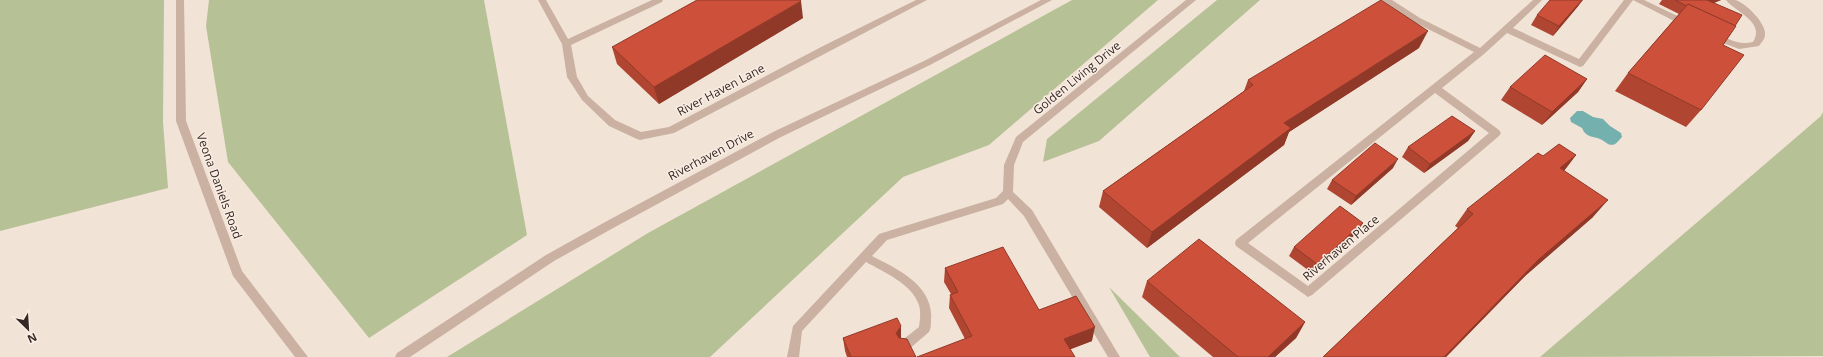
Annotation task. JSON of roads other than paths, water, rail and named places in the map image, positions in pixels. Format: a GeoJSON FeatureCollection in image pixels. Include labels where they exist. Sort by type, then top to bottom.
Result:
{"type":"FeatureCollection","features":[{"type":"Feature","properties":{"kind":"street","name":"Veona Daniels Road"},"geometry":{"type":"LineString","coordinates":[[180,0],[181,121],[237,273],[302,357]]}},
{"type":"Feature","properties":{"kind":"street","name":"River Haven Lane"},"geometry":{"type":"LineString","coordinates":[[542,0],[566,44],[572,77],[585,98],[612,123],[640,136],[671,130],[828,47],[923,0]]}},
{"type":"Feature","properties":{"kind":"street"},"geometry":{"type":"LineString","coordinates":[[566,44],[659,0]]}},
{"type":"Feature","properties":{"kind":"street","name":"Riverhaven Drive"},"geometry":{"type":"LineString","coordinates":[[401,357],[550,258],[597,232],[776,135],[927,63],[1048,0]]}},
{"type":"Feature","properties":{"kind":"street","name":"Golden Living Drive"},"geometry":{"type":"LineString","coordinates":[[1008,193],[1009,165],[1019,140],[1192,0]]}},
{"type":"Feature","properties":{"kind":"street"},"geometry":{"type":"LineString","coordinates":[[1386,0],[1417,20],[1481,52]]}},
{"type":"Feature","properties":{"kind":"street","name":"Riverhaven Place"},"geometry":{"type":"LineString","coordinates":[[1436,89],[1496,133],[1308,292],[1240,243],[1436,89],[1481,52],[1538,0]]}},
{"type":"Feature","properties":{"kind":"street"},"geometry":{"type":"LineString","coordinates":[[1507,29],[1580,64],[1629,0]]}},
{"type":"Feature","properties":{"kind":"street"},"geometry":{"type":"LineString","coordinates":[[1636,0],[1693,26]]}},
{"type":"Feature","properties":{"kind":"street"},"geometry":{"type":"LineString","coordinates":[[1707,33],[1735,46],[1746,47],[1756,44],[1761,34],[1760,26],[1748,12],[1730,0]]}},
{"type":"Feature","properties":{"kind":"street"},"geometry":{"type":"LineString","coordinates":[[793,357],[797,329],[883,237],[999,201],[1008,193],[1028,213],[1114,357]]}},
{"type":"Feature","properties":{"kind":"street"},"geometry":{"type":"LineString","coordinates":[[865,257],[899,275],[921,297],[926,312],[925,329],[904,346]]}},
{"type":"Feature","properties":{"kind":"water"},"geometry":{"type":"Polygon","coordinates":[[[1577,111],[1583,111],[1593,117],[1603,119],[1610,126],[1621,133],[1622,137],[1616,143],[1611,145],[1586,134],[1582,128],[1571,122],[1570,118],[1577,111]]]}}]}
